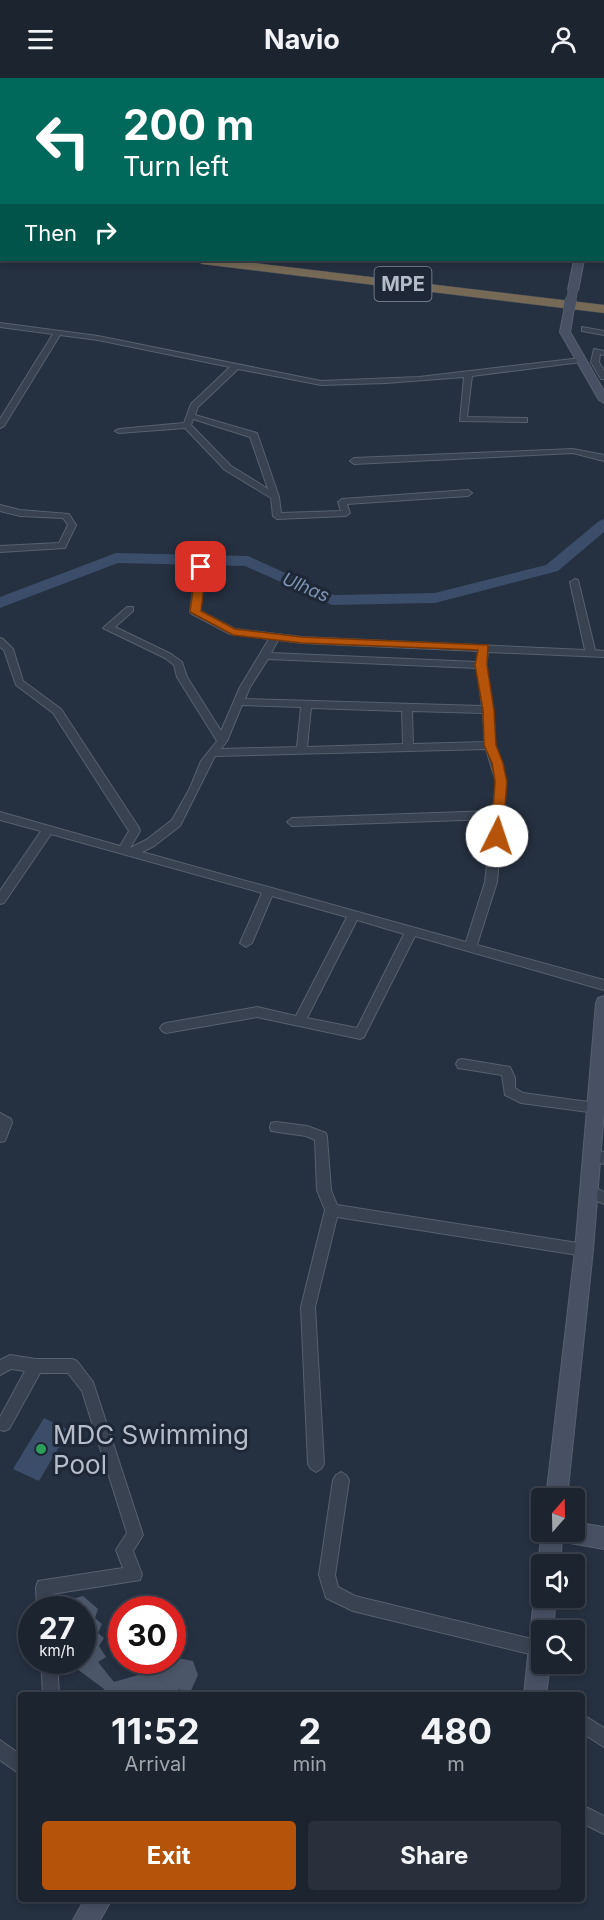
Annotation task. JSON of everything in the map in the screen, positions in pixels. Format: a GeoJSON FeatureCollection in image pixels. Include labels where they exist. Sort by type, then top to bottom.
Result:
{"type":"FeatureCollection","features":[{"type":"Feature","properties":{"kind":"highway","name":"MPE"},"geometry":{"type":"LineString","coordinates":[[210,261],[604,309]]}},
{"type":"Feature","properties":{"kind":"highway","name":"MPE"},"geometry":{"type":"LineString","coordinates":[[281,261],[604,300]]}},
{"type":"Feature","properties":{"kind":"street"},"geometry":{"type":"LineString","coordinates":[[579,261],[565,332],[604,400]]}},
{"type":"Feature","properties":{"kind":"street"},"geometry":{"type":"LineString","coordinates":[[1,326],[58,333],[321,382],[355,383],[468,375],[581,360]]}},
{"type":"Feature","properties":{"kind":"street"},"geometry":{"type":"LineString","coordinates":[[585,329],[604,333]]}},
{"type":"Feature","properties":{"kind":"street"},"geometry":{"type":"LineString","coordinates":[[0,426],[58,333]]}},
{"type":"Feature","properties":{"kind":"street"},"geometry":{"type":"LineString","coordinates":[[604,353],[597,351],[596,362],[604,377]]}},
{"type":"Feature","properties":{"kind":"street"},"geometry":{"type":"LineString","coordinates":[[189,421],[194,406],[236,366]]}},
{"type":"Feature","properties":{"kind":"street"},"geometry":{"type":"LineString","coordinates":[[468,375],[463,419],[524,420]]}},
{"type":"Feature","properties":{"kind":"street"},"geometry":{"type":"LineString","coordinates":[[189,421],[228,468],[275,497]]}},
{"type":"Feature","properties":{"kind":"street"},"geometry":{"type":"LineString","coordinates":[[119,431],[189,421],[254,435],[275,497],[277,516],[346,513],[342,502],[468,493]]}},
{"type":"Feature","properties":{"kind":"street"},"geometry":{"type":"LineString","coordinates":[[354,461],[573,451],[604,458]]}},
{"type":"Feature","properties":{"kind":"street"},"geometry":{"type":"LineString","coordinates":[[0,508],[20,513],[66,516],[72,525],[62,546],[0,549]]}},
{"type":"Feature","properties":{"kind":"street"},"geometry":{"type":"LineString","coordinates":[[201,567],[195,612],[233,632],[302,640],[604,654]]}},
{"type":"Feature","properties":{"kind":"street"},"geometry":{"type":"LineString","coordinates":[[575,582],[590,652]]}},
{"type":"Feature","properties":{"kind":"street"},"geometry":{"type":"LineString","coordinates":[[130,609],[108,628],[180,664],[182,677],[222,741]]}},
{"type":"Feature","properties":{"kind":"street"},"geometry":{"type":"LineString","coordinates":[[126,852],[150,843],[176,823],[195,788],[206,761],[222,741],[245,687],[275,637]]}},
{"type":"Feature","properties":{"kind":"street"},"geometry":{"type":"LineString","coordinates":[[0,641],[8,649],[19,683],[57,711],[135,831],[126,852]]}},
{"type":"Feature","properties":{"kind":"street"},"geometry":{"type":"LineString","coordinates":[[470,948],[491,882],[501,782],[498,763],[490,745],[489,710],[481,665],[484,647]]}},
{"type":"Feature","properties":{"kind":"street"},"geometry":{"type":"LineString","coordinates":[[265,656],[481,665]]}},
{"type":"Feature","properties":{"kind":"street"},"geometry":{"type":"LineString","coordinates":[[239,702],[489,710]]}},
{"type":"Feature","properties":{"kind":"street"},"geometry":{"type":"LineString","coordinates":[[302,749],[306,704]]}},
{"type":"Feature","properties":{"kind":"street"},"geometry":{"type":"LineString","coordinates":[[407,708],[408,747]]}},
{"type":"Feature","properties":{"kind":"street"},"geometry":{"type":"LineString","coordinates":[[212,753],[490,745]]}},
{"type":"Feature","properties":{"kind":"street"},"geometry":{"type":"LineString","coordinates":[[292,822],[499,815]]}},
{"type":"Feature","properties":{"kind":"street"},"geometry":{"type":"LineString","coordinates":[[0,816],[604,986]]}},
{"type":"Feature","properties":{"kind":"street"},"geometry":{"type":"LineString","coordinates":[[0,900],[48,830]]}},
{"type":"Feature","properties":{"kind":"street"},"geometry":{"type":"LineString","coordinates":[[246,943],[268,892]]}},
{"type":"Feature","properties":{"kind":"street"},"geometry":{"type":"LineString","coordinates":[[300,1020],[353,916]]}},
{"type":"Feature","properties":{"kind":"street"},"geometry":{"type":"LineString","coordinates":[[166,1028],[257,1012],[360,1034],[411,932]]}},
{"type":"Feature","properties":{"kind":"street"},"geometry":{"type":"LineString","coordinates":[[557,1488],[584,1250],[596,1194],[598,1157],[596,1108],[604,1002]]}},
{"type":"Feature","properties":{"kind":"street"},"geometry":{"type":"LineString","coordinates":[[462,1064],[506,1071],[509,1078],[509,1091],[521,1098],[596,1108]]}},
{"type":"Feature","properties":{"kind":"street"},"geometry":{"type":"LineString","coordinates":[[0,1118],[6,1123],[0,1137]]}},
{"type":"Feature","properties":{"kind":"street"},"geometry":{"type":"LineString","coordinates":[[276,1127],[307,1131],[321,1137],[324,1190],[332,1210],[308,1307],[316,1464]]}},
{"type":"Feature","properties":{"kind":"street"},"geometry":{"type":"LineString","coordinates":[[332,1210],[584,1250]]}},
{"type":"Feature","properties":{"kind":"street"},"geometry":{"type":"LineString","coordinates":[[0,1368],[10,1362],[36,1366],[72,1366],[88,1387],[135,1535],[124,1550],[134,1574],[44,1587],[44,1596]]}},
{"type":"Feature","properties":{"kind":"street"},"geometry":{"type":"LineString","coordinates":[[4,1424],[36,1366]]}},
{"type":"Feature","properties":{"kind":"street"},"geometry":{"type":"LineString","coordinates":[[341,1480],[327,1575],[332,1592],[352,1603],[531,1636]]}},
{"type":"Feature","properties":{"kind":"street"},"geometry":{"type":"LineString","coordinates":[[585,1535],[604,1538]]}},
{"type":"Feature","properties":{"kind":"street"},"geometry":{"type":"LineString","coordinates":[[50,1674],[51,1692]]}},
{"type":"Feature","properties":{"kind":"street"},"geometry":{"type":"LineString","coordinates":[[540,1674],[540,1692]]}},
{"type":"Feature","properties":{"kind":"street"},"geometry":{"type":"LineString","coordinates":[[585,1724],[604,1739]]}},
{"type":"Feature","properties":{"kind":"street"},"geometry":{"type":"LineString","coordinates":[[0,1749],[18,1764]]}},
{"type":"Feature","properties":{"kind":"street"},"geometry":{"type":"LineString","coordinates":[[585,1816],[604,1825]]}},
{"type":"Feature","properties":{"kind":"street"},"geometry":{"type":"LineString","coordinates":[[85,1920],[98,1902]]}},
{"type":"Feature","properties":{"kind":"water","name":"MDC Swimming Pool"},"geometry":{"type":"Polygon","coordinates":[[[44,1418],[69,1430],[39,1481],[13,1469],[44,1418]]]}},
{"type":"Feature","properties":{"kind":"building"},"geometry":{"type":"Polygon","coordinates":[[[96,1619],[102,1624],[98,1633],[104,1638],[99,1646],[106,1657],[98,1662],[114,1682],[139,1674],[186,1674],[186,1660],[193,1661],[198,1675],[190,1692],[179,1689],[177,1692],[104,1692],[104,1689],[84,1674],[96,1674],[96,1619]]]}},
{"type":"Feature","properties":{"kind":"waterway","name":"Ulhas"},"geometry":{"type":"LineString","coordinates":[[0,603],[116,558],[248,561],[332,600],[435,598],[552,568],[604,524]]}},
{"type":"Feature","properties":{"kind":"place","name":"MDC Swimming Pool"},"geometry":{"type":"Point","coordinates":[41,1449]}},
{"type":"Feature","properties":{"kind":"route"},"geometry":{"type":"LineString","coordinates":[[201,567],[195,612],[233,632],[302,640],[484,647],[481,665],[489,710],[490,745],[498,763],[501,782],[497,836]]}}]}
